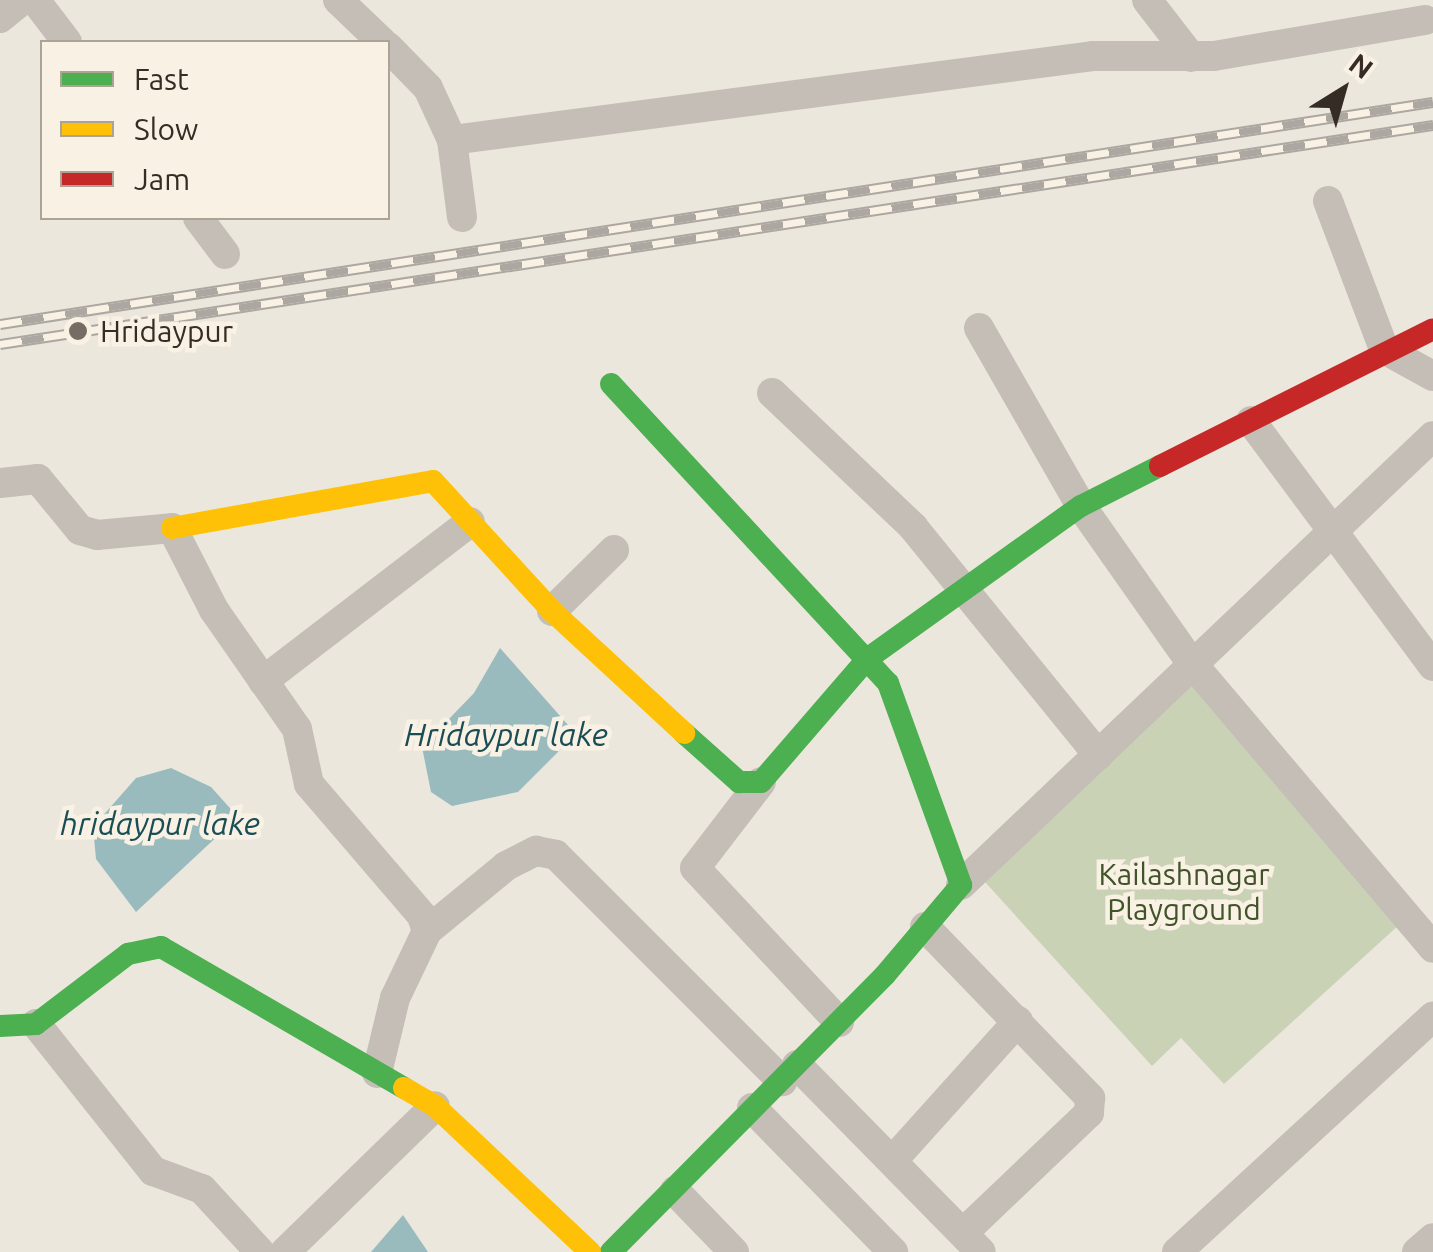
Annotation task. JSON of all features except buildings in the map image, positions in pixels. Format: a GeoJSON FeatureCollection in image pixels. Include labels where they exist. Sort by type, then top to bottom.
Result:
{"type":"FeatureCollection","features":[{"type":"Feature","properties":{"kind":"street"},"geometry":{"type":"LineString","coordinates":[[0,18],[22,0]]}},
{"type":"Feature","properties":{"kind":"street"},"geometry":{"type":"LineString","coordinates":[[35,0],[65,40]]}},
{"type":"Feature","properties":{"kind":"street"},"geometry":{"type":"LineString","coordinates":[[338,0],[380,40]]}},
{"type":"Feature","properties":{"kind":"street"},"geometry":{"type":"LineString","coordinates":[[1147,0],[1190,57]]}},
{"type":"Feature","properties":{"kind":"street"},"geometry":{"type":"LineString","coordinates":[[452,140],[906,77],[1093,56],[1190,57],[1424,20],[1409,0]]}},
{"type":"Feature","properties":{"kind":"street"},"geometry":{"type":"LineString","coordinates":[[390,50],[428,88],[452,140],[462,217]]}},
{"type":"Feature","properties":{"kind":"street"},"geometry":{"type":"LineString","coordinates":[[1328,200],[1384,349],[1433,376]]}},
{"type":"Feature","properties":{"kind":"street"},"geometry":{"type":"LineString","coordinates":[[200,220],[225,254]]}},
{"type":"Feature","properties":{"kind":"street"},"geometry":{"type":"LineString","coordinates":[[979,328],[1080,506],[1190,660],[1433,948]]}},
{"type":"Feature","properties":{"kind":"street"},"geometry":{"type":"LineString","coordinates":[[839,1022],[695,868],[761,782],[867,658],[967,591],[1080,506],[1384,349],[1433,329]]}},
{"type":"Feature","properties":{"kind":"street"},"geometry":{"type":"LineString","coordinates":[[611,384],[867,658],[904,706],[960,885]]}},
{"type":"Feature","properties":{"kind":"street"},"geometry":{"type":"LineString","coordinates":[[772,394],[967,591],[1098,755]]}},
{"type":"Feature","properties":{"kind":"street"},"geometry":{"type":"LineString","coordinates":[[1251,421],[1326,528],[1433,666]]}},
{"type":"Feature","properties":{"kind":"street"},"geometry":{"type":"LineString","coordinates":[[611,1252],[839,1022],[960,885],[1098,755],[1326,528],[1433,436]]}},
{"type":"Feature","properties":{"kind":"street"},"geometry":{"type":"LineString","coordinates":[[0,483],[38,479],[80,530],[97,535],[172,528],[410,479],[433,481],[552,611],[721,767],[739,782],[761,782]]}},
{"type":"Feature","properties":{"kind":"street"},"geometry":{"type":"LineString","coordinates":[[263,681],[470,522]]}},
{"type":"Feature","properties":{"kind":"street"},"geometry":{"type":"LineString","coordinates":[[172,528],[263,681],[297,729],[310,784],[427,930]]}},
{"type":"Feature","properties":{"kind":"street"},"geometry":{"type":"LineString","coordinates":[[552,611],[614,550]]}},
{"type":"Feature","properties":{"kind":"street"},"geometry":{"type":"LineString","coordinates":[[377,1072],[395,998],[427,930],[506,866],[536,851],[556,855],[790,1073],[893,1160],[972,1242],[1089,1113],[1082,1085],[926,926]]}},
{"type":"Feature","properties":{"kind":"street"},"geometry":{"type":"LineString","coordinates":[[0,1026],[36,1024],[128,954],[161,947],[435,1106],[590,1252]]}},
{"type":"Feature","properties":{"kind":"street"},"geometry":{"type":"LineString","coordinates":[[1178,1252],[1433,1017]]}},
{"type":"Feature","properties":{"kind":"street"},"geometry":{"type":"LineString","coordinates":[[893,1160],[1018,1021]]}},
{"type":"Feature","properties":{"kind":"street"},"geometry":{"type":"LineString","coordinates":[[36,1024],[154,1170],[202,1188],[260,1252]]}},
{"type":"Feature","properties":{"kind":"street"},"geometry":{"type":"LineString","coordinates":[[285,1252],[435,1106]]}},
{"type":"Feature","properties":{"kind":"street"},"geometry":{"type":"LineString","coordinates":[[752,1108],[893,1252]]}},
{"type":"Feature","properties":{"kind":"street"},"geometry":{"type":"LineString","coordinates":[[675,1191],[734,1252]]}},
{"type":"Feature","properties":{"kind":"street"},"geometry":{"type":"LineString","coordinates":[[1417,1252],[1433,1238]]}},
{"type":"Feature","properties":{"kind":"green space","name":"Kailashnagar Playground"},"geometry":{"type":"Polygon","coordinates":[[[1190,682],[1400,924],[1224,1084],[1181,1038],[1152,1066],[985,882],[1190,682]]]}},
{"type":"Feature","properties":{"kind":"water","name":"Hridaypur lake"},"geometry":{"type":"Polygon","coordinates":[[[500,648],[576,734],[518,792],[452,806],[431,792],[422,747],[474,693],[500,648]]]}},
{"type":"Feature","properties":{"kind":"water","name":"hridaypur lake"},"geometry":{"type":"Polygon","coordinates":[[[171,768],[211,787],[238,817],[136,912],[96,859],[93,827],[136,778],[171,768]]]}},
{"type":"Feature","properties":{"kind":"water"},"geometry":{"type":"Polygon","coordinates":[[[403,1215],[428,1252],[371,1252],[403,1215]]]}},
{"type":"Feature","properties":{"kind":"railway"},"geometry":{"type":"LineString","coordinates":[[0,324],[1433,102]]}},
{"type":"Feature","properties":{"kind":"railway"},"geometry":{"type":"LineString","coordinates":[[0,344],[1433,125]]}},
{"type":"Feature","properties":{"kind":"traffic: fast"},"geometry":{"type":"LineString","coordinates":[[611,384],[888,683],[961,885],[885,975],[611,1252]]}},
{"type":"Feature","properties":{"kind":"traffic: fast"},"geometry":{"type":"LineString","coordinates":[[684,733],[739,782],[761,782],[867,659],[1081,506],[1160,466]]}},
{"type":"Feature","properties":{"kind":"traffic: fast"},"geometry":{"type":"LineString","coordinates":[[0,1026],[36,1024],[128,954],[161,947],[404,1088]]}},
{"type":"Feature","properties":{"kind":"traffic: slow"},"geometry":{"type":"LineString","coordinates":[[172,528],[433,481],[552,611],[684,733]]}},
{"type":"Feature","properties":{"kind":"traffic: slow"},"geometry":{"type":"LineString","coordinates":[[404,1088],[435,1106],[590,1252]]}},
{"type":"Feature","properties":{"kind":"traffic: jam"},"geometry":{"type":"LineString","coordinates":[[1160,466],[1433,329]]}},
{"type":"Feature","properties":{"kind":"place","name":"Hridaypur"},"geometry":{"type":"Point","coordinates":[78,331]}}]}
